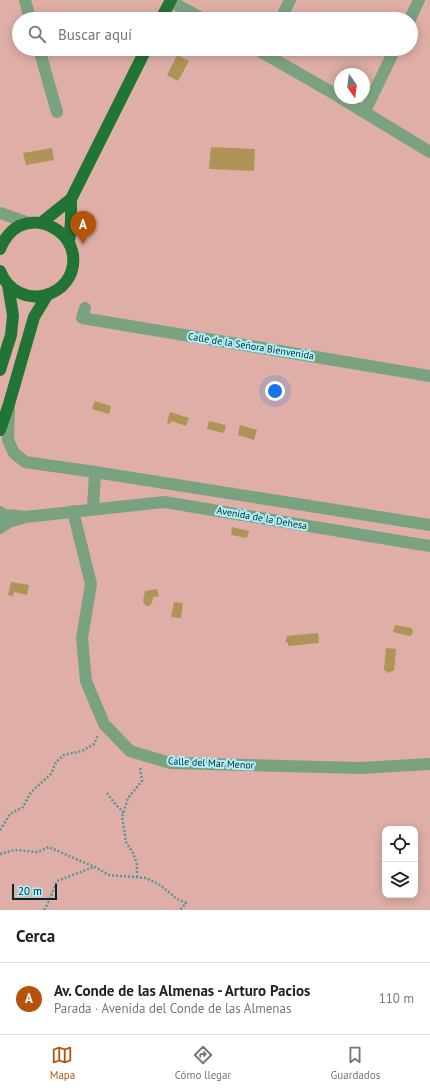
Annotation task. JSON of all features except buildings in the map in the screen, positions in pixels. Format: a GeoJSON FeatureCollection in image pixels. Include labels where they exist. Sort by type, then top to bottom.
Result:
{"type":"FeatureCollection","features":[{"type":"Feature","properties":{"kind":"main road"},"geometry":{"type":"LineString","coordinates":[[164,12],[170,0]]}},
{"type":"Feature","properties":{"kind":"main road"},"geometry":{"type":"LineString","coordinates":[[69,243],[72,220],[71,199],[142,56]]}},
{"type":"Feature","properties":{"kind":"main road"},"geometry":{"type":"LineString","coordinates":[[35,223],[71,199]]}},
{"type":"Feature","properties":{"kind":"main road"},"geometry":{"type":"LineString","coordinates":[[0,249],[3,241],[19,226],[35,223],[52,226],[62,234],[69,243],[73,255],[72,268],[67,279],[59,288],[48,294],[26,296],[16,292],[2,278],[0,271]]}},
{"type":"Feature","properties":{"kind":"main road"},"geometry":{"type":"LineString","coordinates":[[1,366],[11,335],[13,315],[8,285]]}},
{"type":"Feature","properties":{"kind":"main road"},"geometry":{"type":"LineString","coordinates":[[0,430],[34,317],[48,294]]}},
{"type":"Feature","properties":{"kind":"street"},"geometry":{"type":"LineString","coordinates":[[25,0],[28,12]]}},
{"type":"Feature","properties":{"kind":"street"},"geometry":{"type":"LineString","coordinates":[[170,0],[191,12]]}},
{"type":"Feature","properties":{"kind":"street"},"geometry":{"type":"LineString","coordinates":[[284,12],[290,0]]}},
{"type":"Feature","properties":{"kind":"street"},"geometry":{"type":"LineString","coordinates":[[413,12],[419,0]]}},
{"type":"Feature","properties":{"kind":"street"},"geometry":{"type":"LineString","coordinates":[[41,56],[57,112]]}},
{"type":"Feature","properties":{"kind":"street"},"geometry":{"type":"LineString","coordinates":[[272,56],[334,94]]}},
{"type":"Feature","properties":{"kind":"street"},"geometry":{"type":"LineString","coordinates":[[365,112],[392,56]]}},
{"type":"Feature","properties":{"kind":"street"},"geometry":{"type":"LineString","coordinates":[[351,104],[430,152]]}},
{"type":"Feature","properties":{"kind":"street"},"geometry":{"type":"LineString","coordinates":[[0,213],[35,223]]}},
{"type":"Feature","properties":{"kind":"street","name":"Calle de la Señora Bienvenida"},"geometry":{"type":"LineString","coordinates":[[85,308],[82,318],[430,376]]}},
{"type":"Feature","properties":{"kind":"street"},"geometry":{"type":"LineString","coordinates":[[0,375],[1,366]]}},
{"type":"Feature","properties":{"kind":"street","name":"Avenida de la Dehesa"},"geometry":{"type":"LineString","coordinates":[[9,404],[8,440],[14,452],[25,462],[430,525]]}},
{"type":"Feature","properties":{"kind":"street"},"geometry":{"type":"LineString","coordinates":[[93,509],[95,472]]}},
{"type":"Feature","properties":{"kind":"street","name":"Avenida de la Dehesa"},"geometry":{"type":"LineString","coordinates":[[0,528],[9,522],[25,517],[164,502],[430,546]]}},
{"type":"Feature","properties":{"kind":"street","name":"Calle del Mar Menor"},"geometry":{"type":"LineString","coordinates":[[73,511],[91,584],[82,638],[86,681],[104,724],[130,751],[170,763],[360,768],[430,764]]}},
{"type":"Feature","properties":{"kind":"street","name":"Avenida de la Dehesa"},"geometry":{"type":"LineString","coordinates":[[0,512],[3,514],[25,517]]}},
{"type":"Feature","properties":{"kind":"path"},"geometry":{"type":"LineString","coordinates":[[0,830],[10,814],[23,807],[30,792],[51,774],[56,762],[64,755],[82,751],[94,744],[104,724]]}},
{"type":"Feature","properties":{"kind":"path"},"geometry":{"type":"LineString","coordinates":[[137,877],[137,865],[133,853],[126,842],[122,817],[128,798],[142,781],[139,754]]}},
{"type":"Feature","properties":{"kind":"path"},"geometry":{"type":"LineString","coordinates":[[107,793],[124,813]]}},
{"type":"Feature","properties":{"kind":"path"},"geometry":{"type":"LineString","coordinates":[[0,854],[15,850],[37,852],[49,846],[109,875],[146,878],[160,886],[177,899],[186,902],[180,910]]}},
{"type":"Feature","properties":{"kind":"path"},"geometry":{"type":"LineString","coordinates":[[44,910],[48,905],[57,881],[95,867]]}},
{"type":"Feature","properties":{"kind":"shaded area"},"geometry":{"type":"Polygon","coordinates":[[[0,0],[430,0],[430,910],[0,910],[0,0]]]}},
{"type":"Feature","properties":{"kind":"shaded area"},"geometry":{"type":"Polygon","coordinates":[[[176,56],[189,61],[178,81],[167,75],[176,56]]]}},
{"type":"Feature","properties":{"kind":"shaded area"},"geometry":{"type":"Polygon","coordinates":[[[211,147],[255,149],[254,171],[209,169],[211,147]]]}},
{"type":"Feature","properties":{"kind":"shaded area"},"geometry":{"type":"Polygon","coordinates":[[[52,148],[54,160],[26,165],[23,153],[52,148]]]}},
{"type":"Feature","properties":{"kind":"shaded area"},"geometry":{"type":"Polygon","coordinates":[[[95,401],[111,406],[109,414],[92,409],[95,401]]]}},
{"type":"Feature","properties":{"kind":"shaded area"},"geometry":{"type":"Polygon","coordinates":[[[170,412],[189,418],[186,426],[171,421],[170,424],[167,423],[170,412]]]}},
{"type":"Feature","properties":{"kind":"shaded area"},"geometry":{"type":"Polygon","coordinates":[[[209,421],[226,425],[224,433],[207,429],[209,421]]]}},
{"type":"Feature","properties":{"kind":"shaded area"},"geometry":{"type":"Polygon","coordinates":[[[240,425],[257,430],[254,440],[238,435],[240,425]]]}},
{"type":"Feature","properties":{"kind":"shaded area"},"geometry":{"type":"Polygon","coordinates":[[[232,527],[249,531],[247,538],[231,535],[232,527]]]}},
{"type":"Feature","properties":{"kind":"shaded area"},"geometry":{"type":"Polygon","coordinates":[[[11,582],[29,585],[27,595],[14,592],[13,596],[8,595],[11,582]]]}},
{"type":"Feature","properties":{"kind":"shaded area"},"geometry":{"type":"Polygon","coordinates":[[[157,589],[159,596],[153,597],[152,603],[149,606],[145,605],[143,601],[145,591],[157,589]]]}},
{"type":"Feature","properties":{"kind":"shaded area"},"geometry":{"type":"Polygon","coordinates":[[[174,602],[183,603],[181,618],[171,617],[174,602]]]}},
{"type":"Feature","properties":{"kind":"shaded area"},"geometry":{"type":"Polygon","coordinates":[[[395,625],[412,628],[413,633],[410,636],[393,632],[395,625]]]}},
{"type":"Feature","properties":{"kind":"shaded area"},"geometry":{"type":"Polygon","coordinates":[[[318,633],[319,643],[288,646],[288,643],[285,641],[287,636],[318,633]]]}},
{"type":"Feature","properties":{"kind":"shaded area"},"geometry":{"type":"Polygon","coordinates":[[[386,648],[396,649],[394,671],[389,673],[384,670],[386,648]]]}},
{"type":"Feature","properties":{"kind":"place","name":"Av. Conde de las Almenas - Arturo Pacios"},"geometry":{"type":"Point","coordinates":[83,244]}}]}
